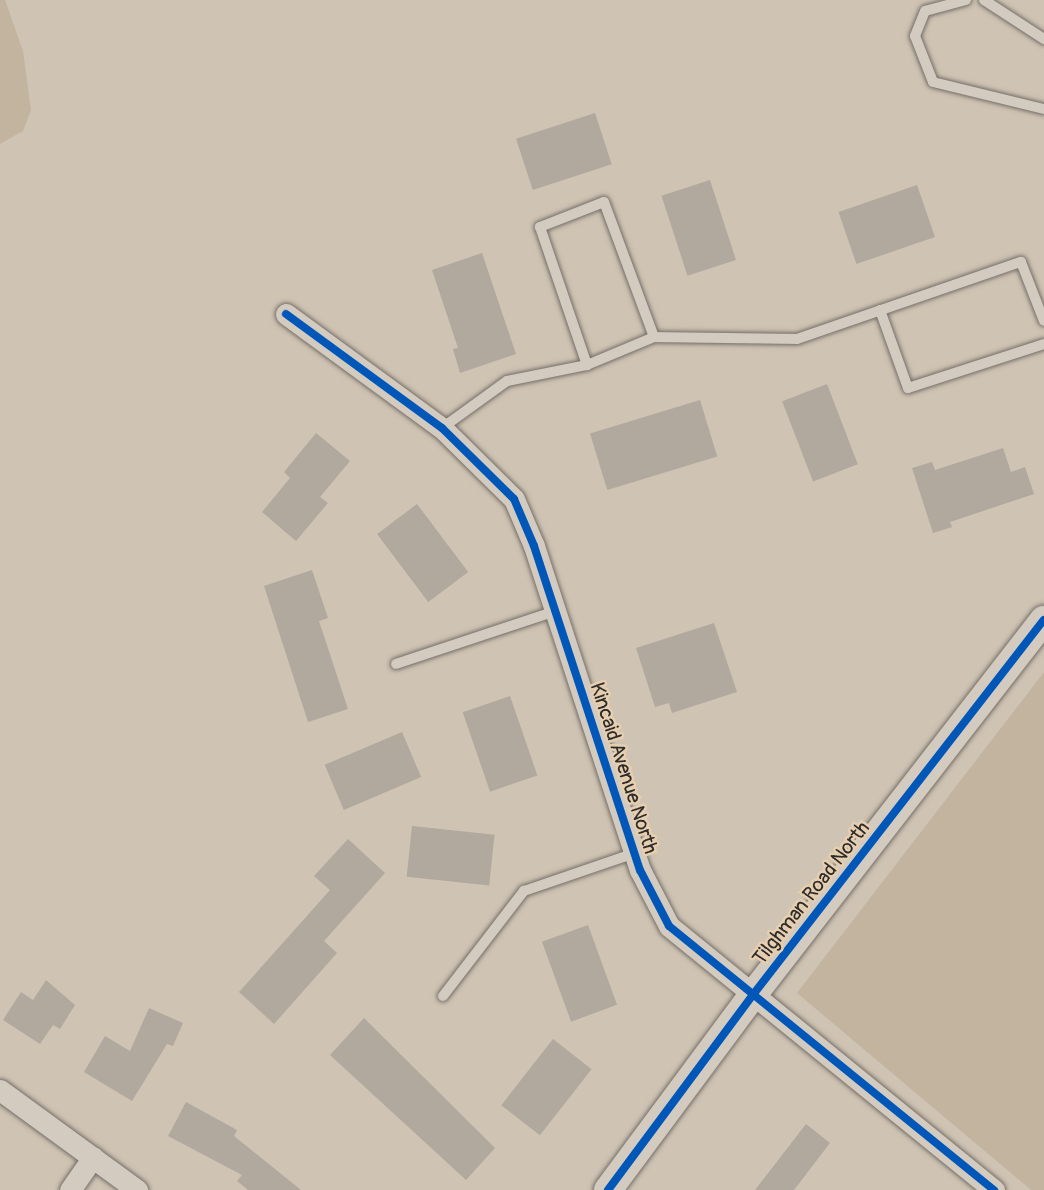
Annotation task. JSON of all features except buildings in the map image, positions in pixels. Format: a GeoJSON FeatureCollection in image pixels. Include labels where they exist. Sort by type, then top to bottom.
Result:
{"type":"FeatureCollection","features":[{"type":"Feature","properties":{"kind":"street","name":"Kincaid Avenue North"},"geometry":{"type":"LineString","coordinates":[[286,314],[442,428],[514,499],[555,611],[635,853],[656,907],[669,926],[752,996],[994,1190]]}},
{"type":"Feature","properties":{"kind":"street","name":"Tilghman Road North"},"geometry":{"type":"LineString","coordinates":[[608,1190],[752,996],[1044,620]]}},
{"type":"Feature","properties":{"kind":"street"},"geometry":{"type":"LineString","coordinates":[[0,1090],[137,1190]]}},
{"type":"Feature","properties":{"kind":"street"},"geometry":{"type":"LineString","coordinates":[[70,1190],[93,1157]]}},
{"type":"Feature","properties":{"kind":"lane"},"geometry":{"type":"LineString","coordinates":[[966,0],[925,11],[915,36],[933,82],[1044,109]]}},
{"type":"Feature","properties":{"kind":"lane"},"geometry":{"type":"LineString","coordinates":[[984,0],[1044,39]]}},
{"type":"Feature","properties":{"kind":"lane"},"geometry":{"type":"LineString","coordinates":[[587,365],[540,227],[604,202],[654,337]]}},
{"type":"Feature","properties":{"kind":"lane"},"geometry":{"type":"LineString","coordinates":[[442,428],[507,381],[587,365],[654,337],[798,339],[1021,262],[1044,321]]}},
{"type":"Feature","properties":{"kind":"lane"},"geometry":{"type":"LineString","coordinates":[[880,309],[908,388],[1044,344]]}},
{"type":"Feature","properties":{"kind":"lane"},"geometry":{"type":"LineString","coordinates":[[396,664],[555,611]]}},
{"type":"Feature","properties":{"kind":"lane"},"geometry":{"type":"LineString","coordinates":[[443,996],[524,891],[635,853]]}},
{"type":"Feature","properties":{"kind":"shaded area"},"geometry":{"type":"Polygon","coordinates":[[[0,0],[5,0],[23,51],[31,110],[23,131],[0,144],[0,0]]]}},
{"type":"Feature","properties":{"kind":"shaded area"},"geometry":{"type":"Polygon","coordinates":[[[1044,672],[1044,1190],[1031,1190],[797,993],[1044,672]]]}},
{"type":"Feature","properties":{"kind":"cycle path"},"geometry":{"type":"LineString","coordinates":[[286,314],[442,428],[514,499],[534,546],[640,870],[669,926],[994,1190]]}},
{"type":"Feature","properties":{"kind":"cycle path"},"geometry":{"type":"LineString","coordinates":[[608,1190],[752,996],[1044,620]]}}]}
